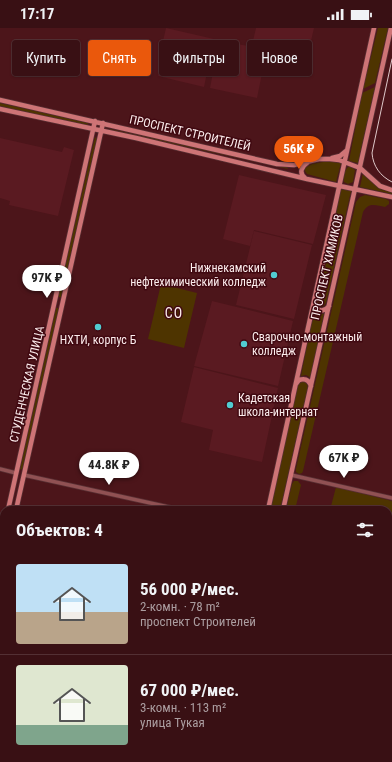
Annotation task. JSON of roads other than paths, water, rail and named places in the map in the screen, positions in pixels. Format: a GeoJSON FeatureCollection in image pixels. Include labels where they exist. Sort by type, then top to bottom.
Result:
{"type":"FeatureCollection","features":[{"type":"Feature","properties":{"kind":"main road","name":"ПРОСПЕКТ ХИМИКОВ"},"geometry":{"type":"LineString","coordinates":[[269,506],[374,28]]}},
{"type":"Feature","properties":{"kind":"main road","name":"ПРОСПЕКТ ХИМИКОВ"},"geometry":{"type":"LineString","coordinates":[[284,506],[391,28]]}},
{"type":"Feature","properties":{"kind":"main road","name":"ПРОСПЕКТ СТРОИТЕЛЕЙ"},"geometry":{"type":"LineString","coordinates":[[0,100],[288,165],[330,158],[360,168],[380,186],[392,190]]}},
{"type":"Feature","properties":{"kind":"main road","name":"ПРОСПЕКТ СТРОИТЕЛЕЙ"},"geometry":{"type":"LineString","coordinates":[[0,108],[101,130],[307,179],[392,197]]}},
{"type":"Feature","properties":{"kind":"main road","name":"СТУДЕНЧЕСКАЯ УЛИЦА"},"geometry":{"type":"LineString","coordinates":[[9,506],[95,121]]}},
{"type":"Feature","properties":{"kind":"main road","name":"СТУДЕНЧЕСКАЯ УЛИЦА"},"geometry":{"type":"LineString","coordinates":[[17,506],[103,123]]}},
{"type":"Feature","properties":{"kind":"main road"},"geometry":{"type":"LineString","coordinates":[[330,158],[343,154],[347,150]]}},
{"type":"Feature","properties":{"kind":"main road"},"geometry":{"type":"LineString","coordinates":[[307,179],[302,175],[302,169],[305,164],[310,161]]}},
{"type":"Feature","properties":{"kind":"main road"},"geometry":{"type":"LineString","coordinates":[[286,174],[291,169],[288,165]]}},
{"type":"Feature","properties":{"kind":"main road"},"geometry":{"type":"LineString","coordinates":[[56,298],[63,299]]}},
{"type":"Feature","properties":{"kind":"main road"},"geometry":{"type":"LineString","coordinates":[[314,303],[315,307],[320,311],[326,310],[329,306]]}},
{"type":"Feature","properties":{"kind":"main road"},"geometry":{"type":"LineString","coordinates":[[54,306],[57,304],[61,306]]}},
{"type":"Feature","properties":{"kind":"main road"},"geometry":{"type":"LineString","coordinates":[[296,385],[299,380],[305,379],[309,383],[310,388]]}},
{"type":"Feature","properties":{"kind":"main road"},"geometry":{"type":"LineString","coordinates":[[16,473],[24,475]]}},
{"type":"Feature","properties":{"kind":"street"},"geometry":{"type":"LineString","coordinates":[[0,469],[16,473]]}},
{"type":"Feature","properties":{"kind":"street"},"geometry":{"type":"LineString","coordinates":[[291,474],[392,498]]}},
{"type":"Feature","properties":{"kind":"street"},"geometry":{"type":"LineString","coordinates":[[24,475],[164,506]]}},
{"type":"Feature","properties":{"kind":"tram line"},"geometry":{"type":"LineString","coordinates":[[392,59],[372,153],[378,170],[384,177],[392,182]]}},
{"type":"Feature","properties":{"kind":"place","name":"Нижнекамский нефтехимический колледж"},"geometry":{"type":"Point","coordinates":[274,275]}},
{"type":"Feature","properties":{"kind":"place","name":"НХТИ, корпус Б"},"geometry":{"type":"Point","coordinates":[98,327]}},
{"type":"Feature","properties":{"kind":"place","name":"Сварочно-монтажный колледж"},"geometry":{"type":"Point","coordinates":[244,344]}},
{"type":"Feature","properties":{"kind":"place","name":"Кадетская школа-интернат"},"geometry":{"type":"Point","coordinates":[230,405]}},
{"type":"Feature","properties":{"kind":"district","name":"СО"},"geometry":{"type":"Point","coordinates":[174,313]}}]}
